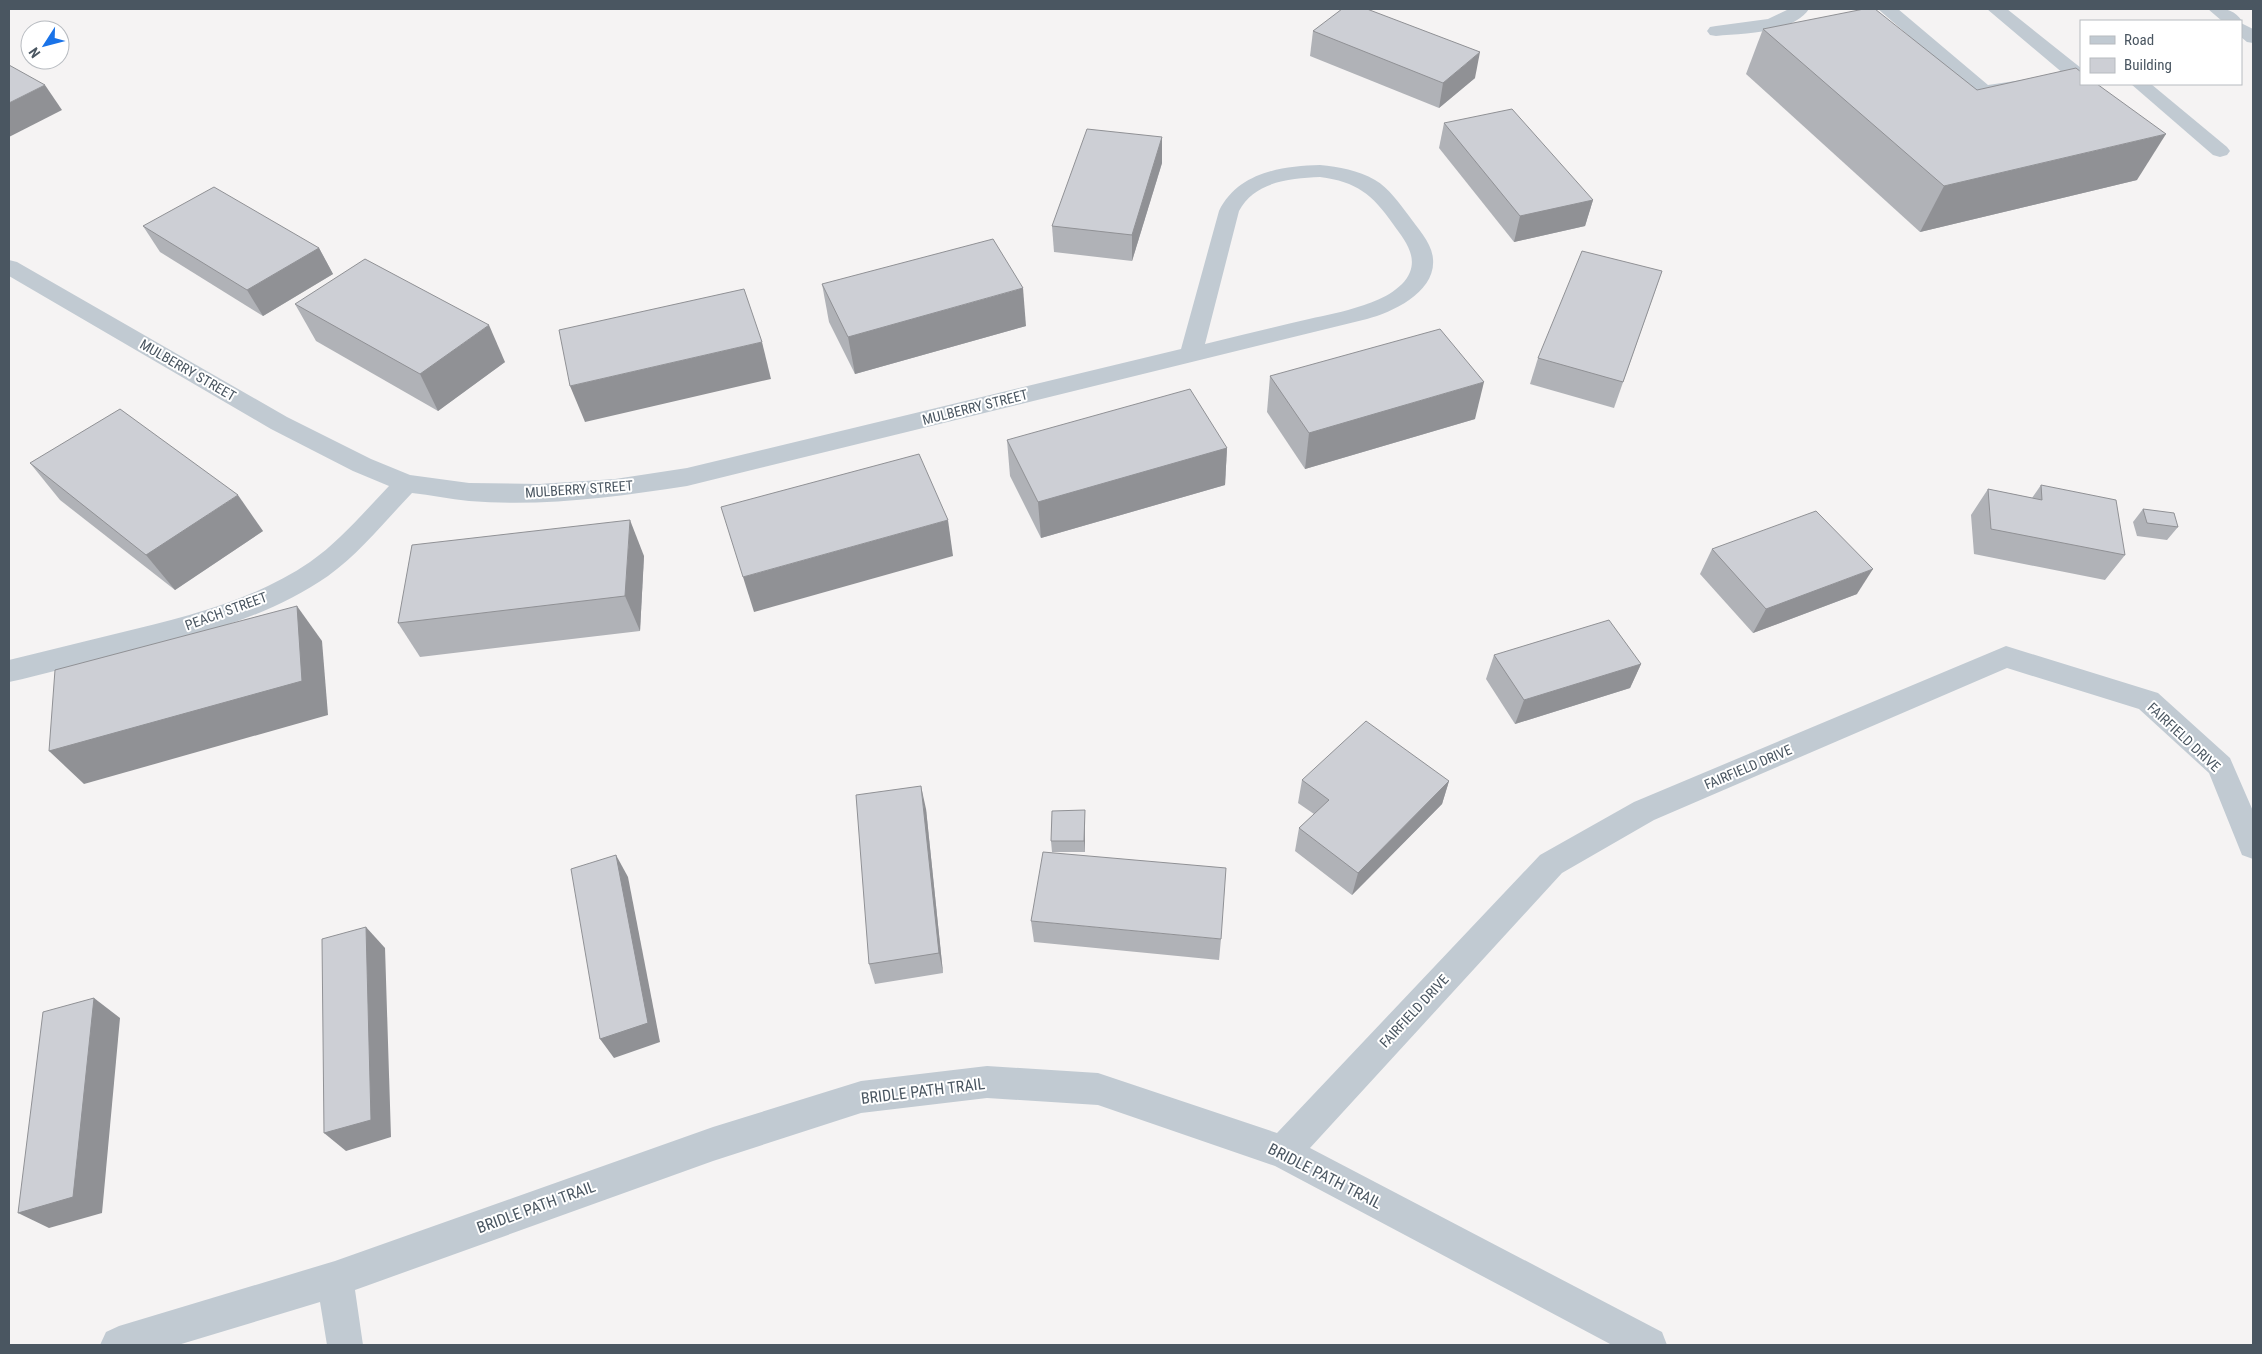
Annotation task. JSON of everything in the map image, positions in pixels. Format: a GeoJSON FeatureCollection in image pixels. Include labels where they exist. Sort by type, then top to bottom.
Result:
{"type":"FeatureCollection","features":[{"type":"Feature","properties":{"kind":"street"},"geometry":{"type":"LineString","coordinates":[[1716,31],[1771,24],[1789,18],[1800,9]]}},
{"type":"Feature","properties":{"kind":"street"},"geometry":{"type":"LineString","coordinates":[[1887,9],[1984,91],[2080,77]]}},
{"type":"Feature","properties":{"kind":"street"},"geometry":{"type":"LineString","coordinates":[[1996,9],[2080,77]]}},
{"type":"Feature","properties":{"kind":"street"},"geometry":{"type":"LineString","coordinates":[[2217,9],[2232,20]]}},
{"type":"Feature","properties":{"kind":"street"},"geometry":{"type":"LineString","coordinates":[[2242,30],[2251,47]]}},
{"type":"Feature","properties":{"kind":"street"},"geometry":{"type":"LineString","coordinates":[[2141,85],[2220,151]]}},
{"type":"Feature","properties":{"kind":"street","name":"MULBERRY STREET"},"geometry":{"type":"LineString","coordinates":[[9,267],[287,427],[362,465],[406,483],[469,492],[539,493],[615,488],[687,477],[1191,355],[1367,312],[1390,304],[1410,291],[1419,274],[1422,262],[1419,247],[1385,197],[1367,183],[1348,174],[1298,171],[1273,176],[1253,185],[1237,197],[1229,211],[1191,355]]}},
{"type":"Feature","properties":{"kind":"street","name":"PEACH STREET"},"geometry":{"type":"LineString","coordinates":[[9,671],[194,625],[240,609],[284,588],[318,568],[349,544],[406,483]]}},
{"type":"Feature","properties":{"kind":"street","name":"FAIRFIELD DRIVE"},"geometry":{"type":"LineString","coordinates":[[1283,1152],[1551,864],[1644,811],[2006,657],[2148,701],[2220,766],[2253,846]]}},
{"type":"Feature","properties":{"kind":"street","name":"BRIDLE PATH TRAIL"},"geometry":{"type":"LineString","coordinates":[[119,1345],[335,1279],[713,1144],[861,1097],[987,1082],[1098,1089],[1283,1152],[1649,1345]]}},
{"type":"Feature","properties":{"kind":"street"},"geometry":{"type":"LineString","coordinates":[[335,1279],[345,1345]]}},
{"type":"Feature","properties":{"kind":"building"},"geometry":{"type":"Polygon","coordinates":[[[1342,9],[1367,9],[1480,52],[1443,83],[1313,31],[1342,9]]]}},
{"type":"Feature","properties":{"kind":"building"},"geometry":{"type":"Polygon","coordinates":[[[1864,9],[1875,9],[1977,90],[2076,68],[2080,71],[2080,85],[2098,85],[2166,134],[1944,186],[1763,29],[1864,9]]]}},
{"type":"Feature","properties":{"kind":"building"},"geometry":{"type":"Polygon","coordinates":[[[9,65],[45,85],[9,103],[9,65]]]}},
{"type":"Feature","properties":{"kind":"building"},"geometry":{"type":"Polygon","coordinates":[[[1512,109],[1593,200],[1520,216],[1444,123],[1512,109]]]}},
{"type":"Feature","properties":{"kind":"building"},"geometry":{"type":"Polygon","coordinates":[[[1087,129],[1162,137],[1132,235],[1052,226],[1087,129]]]}},
{"type":"Feature","properties":{"kind":"building"},"geometry":{"type":"Polygon","coordinates":[[[214,187],[319,248],[247,290],[143,226],[214,187]]]}},
{"type":"Feature","properties":{"kind":"building"},"geometry":{"type":"Polygon","coordinates":[[[993,239],[1023,288],[848,337],[822,284],[993,239]]]}},
{"type":"Feature","properties":{"kind":"building"},"geometry":{"type":"Polygon","coordinates":[[[1582,251],[1662,271],[1623,382],[1538,358],[1582,251]]]}},
{"type":"Feature","properties":{"kind":"building"},"geometry":{"type":"Polygon","coordinates":[[[365,259],[489,325],[420,374],[295,304],[365,259]]]}},
{"type":"Feature","properties":{"kind":"building"},"geometry":{"type":"Polygon","coordinates":[[[744,289],[762,342],[570,386],[559,330],[744,289]]]}},
{"type":"Feature","properties":{"kind":"building"},"geometry":{"type":"Polygon","coordinates":[[[1440,329],[1484,382],[1309,433],[1270,376],[1440,329]]]}},
{"type":"Feature","properties":{"kind":"building"},"geometry":{"type":"Polygon","coordinates":[[[1190,389],[1227,448],[1038,502],[1007,440],[1190,389]]]}},
{"type":"Feature","properties":{"kind":"building"},"geometry":{"type":"Polygon","coordinates":[[[120,409],[238,495],[146,555],[30,463],[120,409]]]}},
{"type":"Feature","properties":{"kind":"building"},"geometry":{"type":"Polygon","coordinates":[[[919,454],[948,520],[743,577],[721,507],[919,454]]]}},
{"type":"Feature","properties":{"kind":"building"},"geometry":{"type":"Polygon","coordinates":[[[2041,485],[2116,500],[2125,555],[1991,529],[1988,489],[2042,500],[2041,485]]]}},
{"type":"Feature","properties":{"kind":"building"},"geometry":{"type":"Polygon","coordinates":[[[2143,509],[2174,513],[2178,527],[2147,523],[2143,509]]]}},
{"type":"Feature","properties":{"kind":"building"},"geometry":{"type":"Polygon","coordinates":[[[1816,511],[1873,569],[1766,609],[1712,549],[1816,511]]]}},
{"type":"Feature","properties":{"kind":"building"},"geometry":{"type":"Polygon","coordinates":[[[630,520],[625,596],[398,623],[412,545],[630,520]]]}},
{"type":"Feature","properties":{"kind":"building"},"geometry":{"type":"Polygon","coordinates":[[[297,606],[302,681],[49,751],[55,670],[297,606]]]}},
{"type":"Feature","properties":{"kind":"building"},"geometry":{"type":"Polygon","coordinates":[[[1609,620],[1641,664],[1524,700],[1494,655],[1609,620]]]}},
{"type":"Feature","properties":{"kind":"building"},"geometry":{"type":"Polygon","coordinates":[[[1366,721],[1449,781],[1358,873],[1299,828],[1329,800],[1302,780],[1366,721]]]}},
{"type":"Feature","properties":{"kind":"building"},"geometry":{"type":"Polygon","coordinates":[[[921,786],[939,953],[869,964],[856,795],[921,786]]]}},
{"type":"Feature","properties":{"kind":"building"},"geometry":{"type":"Polygon","coordinates":[[[1085,810],[1084,841],[1051,841],[1052,811],[1085,810]]]}},
{"type":"Feature","properties":{"kind":"building"},"geometry":{"type":"Polygon","coordinates":[[[1043,852],[1226,868],[1221,939],[1031,921],[1043,852]]]}},
{"type":"Feature","properties":{"kind":"building"},"geometry":{"type":"Polygon","coordinates":[[[616,855],[648,1023],[600,1039],[571,869],[616,855]]]}},
{"type":"Feature","properties":{"kind":"building"},"geometry":{"type":"Polygon","coordinates":[[[366,927],[371,1120],[324,1133],[322,939],[366,927]]]}},
{"type":"Feature","properties":{"kind":"building"},"geometry":{"type":"Polygon","coordinates":[[[94,998],[73,1197],[18,1213],[43,1012],[94,998]]]}}]}
